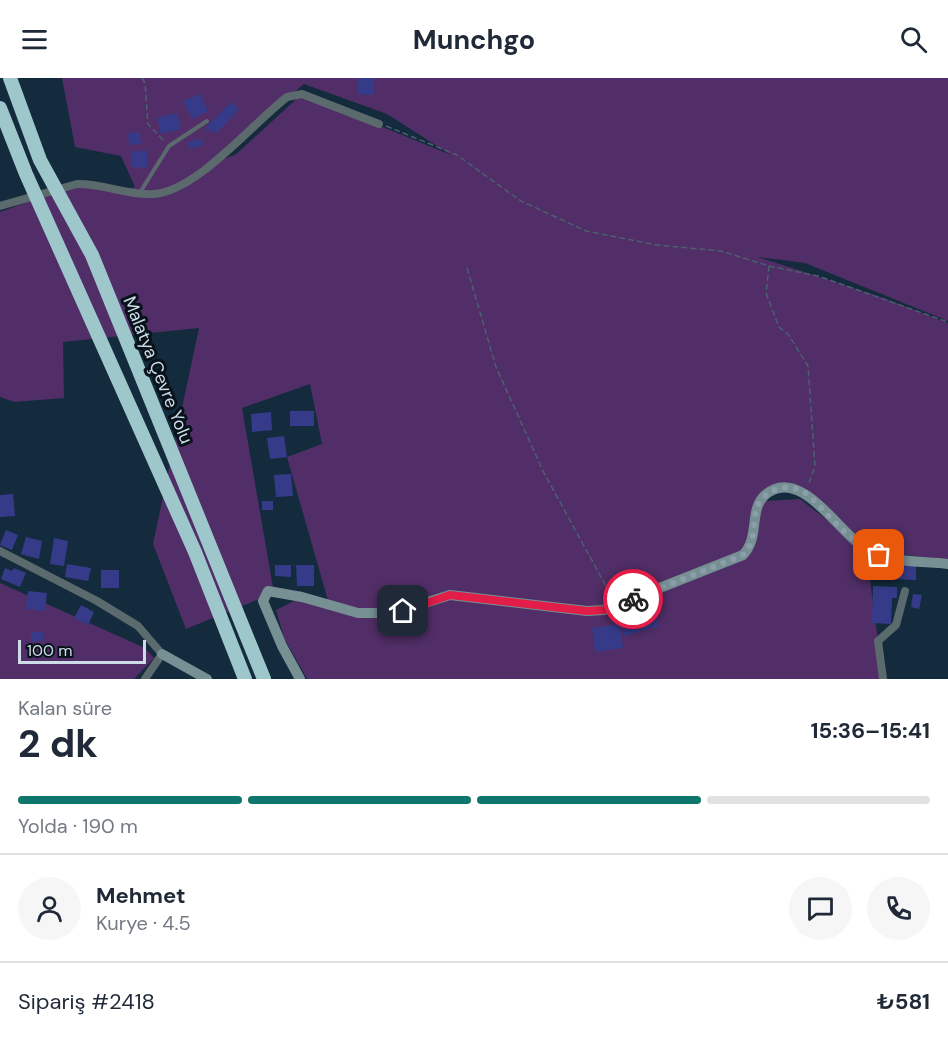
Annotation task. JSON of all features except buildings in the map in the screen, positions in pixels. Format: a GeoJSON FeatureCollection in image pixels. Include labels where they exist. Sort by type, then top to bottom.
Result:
{"type":"FeatureCollection","features":[{"type":"Feature","properties":{"kind":"highway","name":"Malatya Çevre Yolu"},"geometry":{"type":"LineString","coordinates":[[10,78],[40,160],[92,255],[264,679]]}},
{"type":"Feature","properties":{"kind":"highway"},"geometry":{"type":"LineString","coordinates":[[0,108],[26,174],[195,552],[245,679]]}},
{"type":"Feature","properties":{"kind":"street"},"geometry":{"type":"LineString","coordinates":[[0,206],[77,184],[90,184],[138,194],[166,191],[196,176],[287,97],[303,94],[379,124]]}},
{"type":"Feature","properties":{"kind":"street"},"geometry":{"type":"LineString","coordinates":[[300,679],[282,646],[263,601],[268,591],[302,597],[357,613],[393,613],[450,595],[587,611],[617,606],[743,555],[750,548],[758,504],[763,498],[786,486],[804,492],[866,549],[879,555],[948,564]]}},
{"type":"Feature","properties":{"kind":"street"},"geometry":{"type":"LineString","coordinates":[[0,551],[98,601],[138,626],[162,654],[207,679]]}},
{"type":"Feature","properties":{"kind":"street"},"geometry":{"type":"LineString","coordinates":[[883,679],[878,641],[896,626],[905,591]]}},
{"type":"Feature","properties":{"kind":"street"},"geometry":{"type":"LineString","coordinates":[[145,679],[162,654]]}},
{"type":"Feature","properties":{"kind":"lane"},"geometry":{"type":"LineString","coordinates":[[138,194],[169,146],[207,121]]}},
{"type":"Feature","properties":{"kind":"path"},"geometry":{"type":"LineString","coordinates":[[142,78],[145,83],[148,124],[169,146]]}},
{"type":"Feature","properties":{"kind":"path"},"geometry":{"type":"LineString","coordinates":[[379,124],[457,155],[521,201],[586,231],[657,245],[721,251],[769,266],[818,276],[948,322]]}},
{"type":"Feature","properties":{"kind":"path"},"geometry":{"type":"LineString","coordinates":[[769,266],[766,292],[779,327],[788,334],[808,366],[815,466],[804,492]]}},
{"type":"Feature","properties":{"kind":"path"},"geometry":{"type":"LineString","coordinates":[[467,268],[496,367],[544,473],[617,606]]}},
{"type":"Feature","properties":{"kind":"shaded area"},"geometry":{"type":"Polygon","coordinates":[[[62,78],[948,78],[948,321],[805,263],[758,257],[884,298],[948,323],[948,560],[866,550],[883,679],[307,679],[284,638],[276,610],[302,597],[329,604],[287,457],[322,444],[310,384],[242,408],[274,593],[186,629],[153,544],[199,328],[63,342],[64,398],[14,402],[0,397],[0,212],[77,184],[119,191],[135,187],[121,156],[75,147],[62,78]],[[304,84],[205,165],[235,155],[302,94],[451,155],[387,114],[304,84]],[[769,492],[766,501],[800,499],[858,544],[804,492],[769,492]]]}},
{"type":"Feature","properties":{"kind":"shaded area"},"geometry":{"type":"Polygon","coordinates":[[[0,583],[145,648],[154,658],[134,679],[0,679],[0,583]]]}},
{"type":"Feature","properties":{"kind":"way so far"},"geometry":{"type":"LineString","coordinates":[[633,599],[743,555],[750,548],[754,536],[758,504],[769,492],[786,486],[804,492],[866,549],[879,555]]}},
{"type":"Feature","properties":{"kind":"route"},"geometry":{"type":"LineString","coordinates":[[403,611],[450,595],[587,611],[604,610],[633,599]]}}]}
